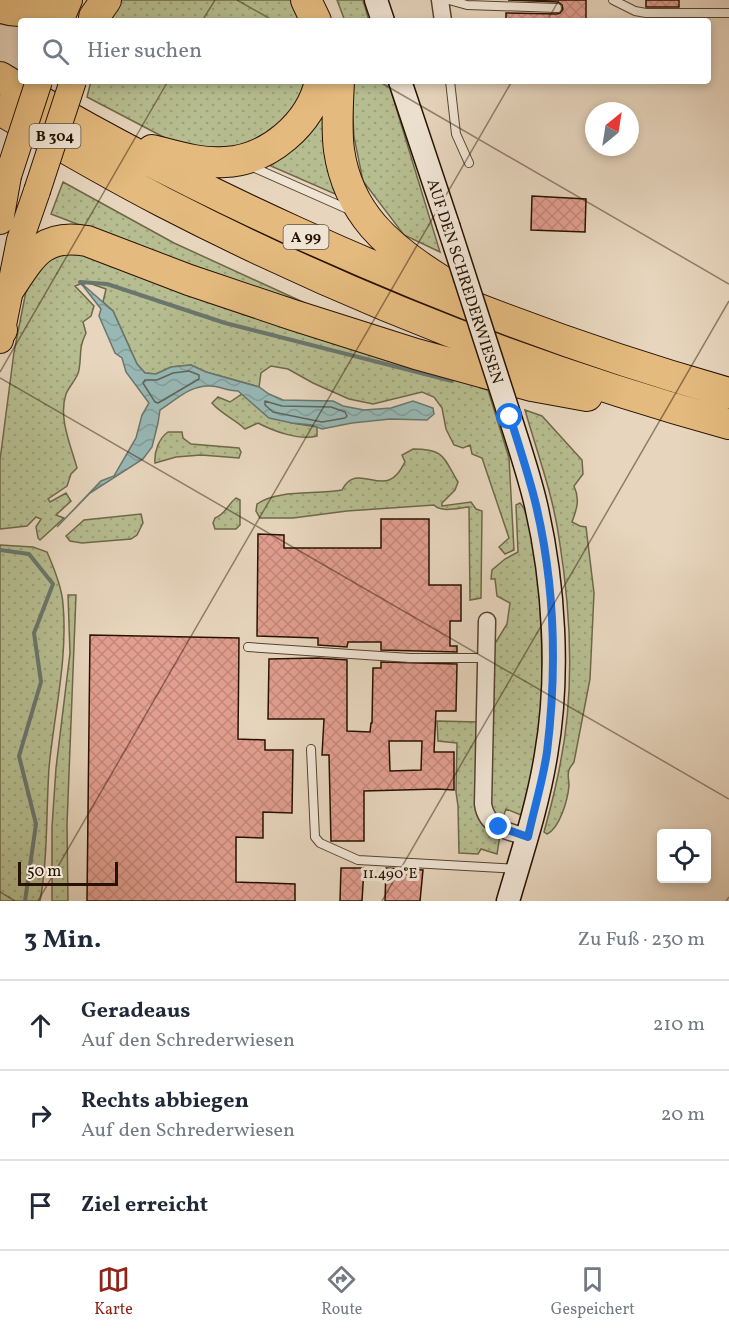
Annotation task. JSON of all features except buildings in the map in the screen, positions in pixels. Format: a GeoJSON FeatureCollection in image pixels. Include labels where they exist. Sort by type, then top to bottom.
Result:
{"type":"FeatureCollection","features":[{"type":"Feature","properties":{"kind":"highway"},"geometry":{"type":"LineString","coordinates":[[0,7],[7,10],[26,11],[44,6],[53,0]]}},
{"type":"Feature","properties":{"kind":"highway"},"geometry":{"type":"LineString","coordinates":[[306,0],[315,18]]}},
{"type":"Feature","properties":{"kind":"highway"},"geometry":{"type":"LineString","coordinates":[[328,0],[335,18]]}},
{"type":"Feature","properties":{"kind":"highway","name":"A 99"},"geometry":{"type":"LineString","coordinates":[[0,77],[166,170],[314,240],[441,295],[506,320],[622,361],[729,393]]}},
{"type":"Feature","properties":{"kind":"highway"},"geometry":{"type":"LineString","coordinates":[[112,140],[204,161],[237,160],[253,156],[270,148],[294,128],[313,101],[319,84]]}},
{"type":"Feature","properties":{"kind":"highway"},"geometry":{"type":"LineString","coordinates":[[339,84],[338,122],[342,165],[355,200],[366,217],[380,235],[410,261],[506,320]]}},
{"type":"Feature","properties":{"kind":"highway","name":"A 99"},"geometry":{"type":"LineString","coordinates":[[0,110],[99,168],[163,202],[237,239],[365,297],[437,327],[613,390],[729,424]]}},
{"type":"Feature","properties":{"kind":"highway"},"geometry":{"type":"LineString","coordinates":[[10,288],[36,252],[52,241],[70,237],[87,241],[200,284],[416,354],[532,386],[692,414]]}},
{"type":"Feature","properties":{"kind":"main road"},"geometry":{"type":"LineString","coordinates":[[61,18],[69,0]]}},
{"type":"Feature","properties":{"kind":"main road","name":"B 304"},"geometry":{"type":"LineString","coordinates":[[0,221],[8,176],[38,84]]}},
{"type":"Feature","properties":{"kind":"main road","name":"B 304"},"geometry":{"type":"LineString","coordinates":[[1,333],[21,240],[72,84]]}},
{"type":"Feature","properties":{"kind":"street"},"geometry":{"type":"LineString","coordinates":[[376,0],[381,18]]}},
{"type":"Feature","properties":{"kind":"street"},"geometry":{"type":"LineString","coordinates":[[440,0],[443,18]]}},
{"type":"Feature","properties":{"kind":"street","name":"AUF DEN SCHREDERWIESEN"},"geometry":{"type":"LineString","coordinates":[[401,84],[510,417],[538,515],[550,593],[553,634],[552,700],[546,754],[528,837],[508,901]]}},
{"type":"Feature","properties":{"kind":"street"},"geometry":{"type":"LineString","coordinates":[[487,621],[484,815],[499,827],[528,837]]}},
{"type":"Feature","properties":{"kind":"lane"},"geometry":{"type":"LineString","coordinates":[[449,0],[467,5],[557,8]]}},
{"type":"Feature","properties":{"kind":"lane"},"geometry":{"type":"LineString","coordinates":[[613,0],[635,11],[646,13],[729,13]]}},
{"type":"Feature","properties":{"kind":"lane"},"geometry":{"type":"LineString","coordinates":[[450,84],[456,134],[469,163]]}},
{"type":"Feature","properties":{"kind":"lane"},"geometry":{"type":"LineString","coordinates":[[237,160],[366,217]]}},
{"type":"Feature","properties":{"kind":"lane"},"geometry":{"type":"LineString","coordinates":[[248,646],[410,658],[486,658]]}},
{"type":"Feature","properties":{"kind":"lane"},"geometry":{"type":"LineString","coordinates":[[311,749],[315,837],[320,843],[358,860],[517,869]]}},
{"type":"Feature","properties":{"kind":"green space"},"geometry":{"type":"Polygon","coordinates":[[[119,0],[294,0],[303,18],[111,18],[119,0]]]}},
{"type":"Feature","properties":{"kind":"green space"},"geometry":{"type":"Polygon","coordinates":[[[337,0],[363,0],[368,18],[344,18],[337,0]]]}},
{"type":"Feature","properties":{"kind":"green space"},"geometry":{"type":"Polygon","coordinates":[[[90,84],[307,84],[286,124],[260,143],[215,153],[173,142],[87,97],[90,84]]]}},
{"type":"Feature","properties":{"kind":"green space"},"geometry":{"type":"Polygon","coordinates":[[[351,84],[389,84],[440,252],[404,235],[363,181],[354,137],[351,84]]]}},
{"type":"Feature","properties":{"kind":"green space"},"geometry":{"type":"Polygon","coordinates":[[[324,95],[342,197],[264,163],[324,95]]]}},
{"type":"Feature","properties":{"kind":"green space"},"geometry":{"type":"Polygon","coordinates":[[[63,182],[174,243],[305,303],[302,310],[51,214],[63,182]]]}},
{"type":"Feature","properties":{"kind":"green space"},"geometry":{"type":"Polygon","coordinates":[[[69,245],[481,382],[480,388],[488,390],[509,458],[514,550],[505,554],[499,547],[509,538],[482,458],[472,454],[470,445],[463,448],[454,445],[446,429],[442,408],[434,397],[422,392],[373,404],[349,399],[288,369],[271,366],[261,373],[259,387],[206,372],[191,365],[171,367],[156,374],[145,373],[137,364],[113,311],[103,302],[106,289],[86,282],[75,286],[94,306],[91,316],[83,322],[86,333],[81,348],[79,370],[66,394],[64,403],[66,432],[77,468],[71,474],[67,486],[48,499],[50,502],[66,493],[71,501],[56,515],[64,518],[40,540],[36,527],[41,519],[36,517],[27,526],[0,529],[0,460],[14,352],[28,281],[32,271],[69,245]]]}},
{"type":"Feature","properties":{"kind":"green space"},"geometry":{"type":"Polygon","coordinates":[[[242,394],[292,423],[317,427],[317,436],[295,436],[258,423],[245,429],[212,403],[218,397],[230,402],[242,394]]]}},
{"type":"Feature","properties":{"kind":"green space"},"geometry":{"type":"Polygon","coordinates":[[[525,410],[542,416],[582,460],[583,474],[574,486],[577,504],[572,522],[586,527],[594,593],[590,679],[574,762],[568,772],[569,785],[562,813],[556,826],[547,834],[544,832],[558,773],[568,709],[569,623],[556,522],[525,410]]]}},
{"type":"Feature","properties":{"kind":"green space"},"geometry":{"type":"Polygon","coordinates":[[[168,432],[182,432],[183,438],[191,444],[239,448],[241,452],[239,458],[201,455],[176,457],[155,463],[158,446],[168,432]]]}},
{"type":"Feature","properties":{"kind":"green space"},"geometry":{"type":"Polygon","coordinates":[[[413,449],[424,449],[442,456],[458,482],[455,490],[442,503],[442,506],[471,502],[476,509],[482,511],[481,598],[470,600],[469,507],[441,509],[434,505],[347,511],[293,518],[260,518],[256,511],[257,504],[275,496],[342,490],[352,479],[358,478],[383,481],[392,479],[405,462],[402,455],[413,449]]]}},
{"type":"Feature","properties":{"kind":"green space"},"geometry":{"type":"Polygon","coordinates":[[[236,498],[240,500],[240,525],[236,529],[215,529],[213,523],[215,518],[222,514],[236,498]]]}},
{"type":"Feature","properties":{"kind":"green space"},"geometry":{"type":"Polygon","coordinates":[[[520,503],[528,518],[537,574],[541,645],[540,725],[524,810],[521,815],[506,809],[502,820],[491,813],[492,643],[496,642],[507,624],[510,603],[497,596],[495,579],[491,579],[492,570],[518,552],[516,505],[520,503]]]}},
{"type":"Feature","properties":{"kind":"green space"},"geometry":{"type":"Polygon","coordinates":[[[141,514],[143,523],[137,535],[131,539],[82,543],[70,541],[66,536],[84,520],[141,514]]]}},
{"type":"Feature","properties":{"kind":"green space"},"geometry":{"type":"Polygon","coordinates":[[[0,545],[33,547],[47,552],[62,598],[64,645],[49,768],[46,851],[40,901],[0,901],[0,545]]]}},
{"type":"Feature","properties":{"kind":"green space"},"geometry":{"type":"Polygon","coordinates":[[[68,595],[76,595],[67,824],[68,901],[52,901],[52,827],[56,768],[70,653],[68,595]]]}},
{"type":"Feature","properties":{"kind":"green space"},"geometry":{"type":"Polygon","coordinates":[[[437,721],[478,722],[478,806],[500,835],[497,854],[481,849],[478,854],[459,853],[456,792],[457,743],[438,741],[437,721]]]}},
{"type":"Feature","properties":{"kind":"water"},"geometry":{"type":"Polygon","coordinates":[[[80,282],[113,311],[137,364],[145,373],[156,374],[171,367],[191,365],[206,372],[259,387],[283,400],[333,401],[343,406],[364,410],[391,408],[413,401],[433,408],[434,414],[427,420],[390,419],[322,429],[312,425],[269,418],[238,391],[214,386],[196,388],[160,410],[152,447],[143,459],[90,493],[57,527],[101,481],[114,476],[136,438],[142,415],[149,403],[126,372],[122,358],[115,353],[99,316],[101,309],[80,282]]]}},
{"type":"Feature","properties":{"kind":"waterway"},"geometry":{"type":"LineString","coordinates":[[83,284],[80,282],[107,284],[225,323],[452,381]]}},
{"type":"Feature","properties":{"kind":"waterway"},"geometry":{"type":"LineString","coordinates":[[0,550],[29,554],[53,584],[34,633],[41,682],[19,756],[36,824],[25,901]]}},
{"type":"Feature","properties":{"kind":"route"},"geometry":{"type":"LineString","coordinates":[[499,827],[528,837],[546,754],[552,700],[553,634],[544,547],[536,505],[510,417]]}}]}
